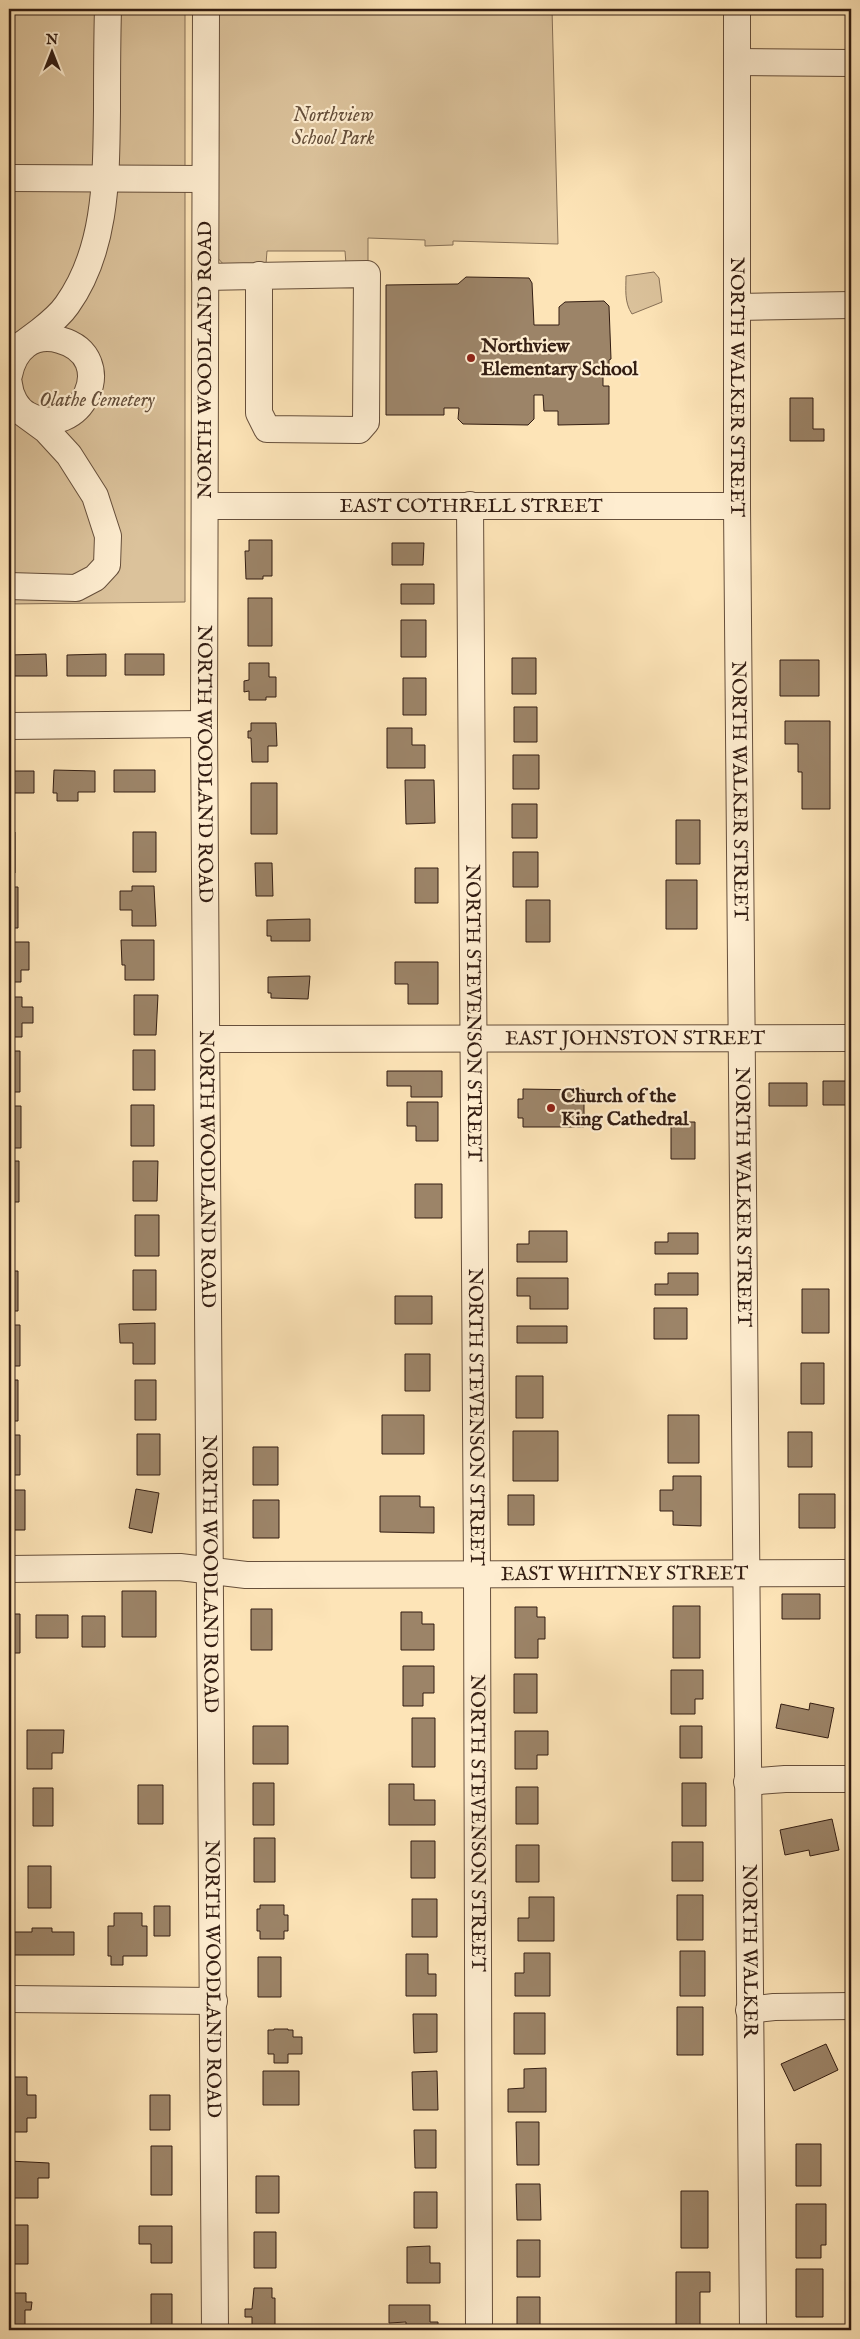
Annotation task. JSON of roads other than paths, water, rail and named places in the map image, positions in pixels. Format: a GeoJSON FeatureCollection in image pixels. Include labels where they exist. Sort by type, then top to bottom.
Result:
{"type":"FeatureCollection","features":[{"type":"Feature","properties":{"kind":"street"},"geometry":{"type":"LineString","coordinates":[[9,375],[17,348],[66,306],[87,267],[102,216],[106,178],[108,9]]}},
{"type":"Feature","properties":{"kind":"street","name":"NORTH WOODLAND ROAD"},"geometry":{"type":"LineString","coordinates":[[206,9],[204,724],[215,2330]]}},
{"type":"Feature","properties":{"kind":"street","name":"NORTH WALKER STREET"},"geometry":{"type":"LineString","coordinates":[[737,9],[737,506],[745,1573]]}},
{"type":"Feature","properties":{"kind":"street"},"geometry":{"type":"LineString","coordinates":[[738,62],[851,63]]}},
{"type":"Feature","properties":{"kind":"street"},"geometry":{"type":"LineString","coordinates":[[9,178],[206,179]]}},
{"type":"Feature","properties":{"kind":"street"},"geometry":{"type":"LineString","coordinates":[[205,277],[259,275],[367,274],[366,422],[359,430],[267,429],[259,413],[259,275]]}},
{"type":"Feature","properties":{"kind":"street"},"geometry":{"type":"LineString","coordinates":[[738,307],[851,305]]}},
{"type":"Feature","properties":{"kind":"street"},"geometry":{"type":"LineString","coordinates":[[17,348],[40,338],[55,338],[68,342],[80,350],[88,361],[92,374],[91,385],[85,399],[65,417],[51,422],[37,420],[17,408]]}},
{"type":"Feature","properties":{"kind":"street"},"geometry":{"type":"LineString","coordinates":[[9,384],[10,392],[17,408],[46,430],[69,455],[95,496],[108,536],[107,565],[95,578],[76,588],[9,586]]}},
{"type":"Feature","properties":{"kind":"street","name":"NORTH STEVENSON STREET"},"geometry":{"type":"LineString","coordinates":[[470,505],[477,1574],[479,2330]]}},
{"type":"Feature","properties":{"kind":"street","name":"EAST COTHRELL STREET"},"geometry":{"type":"LineString","coordinates":[[205,506],[737,506]]}},
{"type":"Feature","properties":{"kind":"street"},"geometry":{"type":"LineString","coordinates":[[9,726],[204,724]]}},
{"type":"Feature","properties":{"kind":"street","name":"EAST JOHNSTON STREET"},"geometry":{"type":"LineString","coordinates":[[207,1039],[851,1038]]}},
{"type":"Feature","properties":{"kind":"street","name":"EAST WHITNEY STREET"},"geometry":{"type":"LineString","coordinates":[[9,1568],[180,1567],[246,1575],[851,1573]]}},
{"type":"Feature","properties":{"kind":"street","name":"NORTH WALKER"},"geometry":{"type":"LineString","coordinates":[[745,1573],[753,2330]]}},
{"type":"Feature","properties":{"kind":"street"},"geometry":{"type":"LineString","coordinates":[[747,1782],[784,1779],[851,1779]]}},
{"type":"Feature","properties":{"kind":"street"},"geometry":{"type":"LineString","coordinates":[[9,1999],[214,2001]]}},
{"type":"Feature","properties":{"kind":"street"},"geometry":{"type":"LineString","coordinates":[[750,2010],[774,2006],[851,2006]]}},
{"type":"Feature","properties":{"kind":"place","name":"Northview Elementary School"},"geometry":{"type":"Point","coordinates":[471,358]}},
{"type":"Feature","properties":{"kind":"place","name":"Church of the King Cathedral"},"geometry":{"type":"Point","coordinates":[551,1108]}},
{"type":"Feature","properties":{"kind":"park label","name":"Northview School Park"},"geometry":{"type":"Point","coordinates":[333,126]}},
{"type":"Feature","properties":{"kind":"park label","name":"Olathe Cemetery"},"geometry":{"type":"Point","coordinates":[97,400]}}]}
